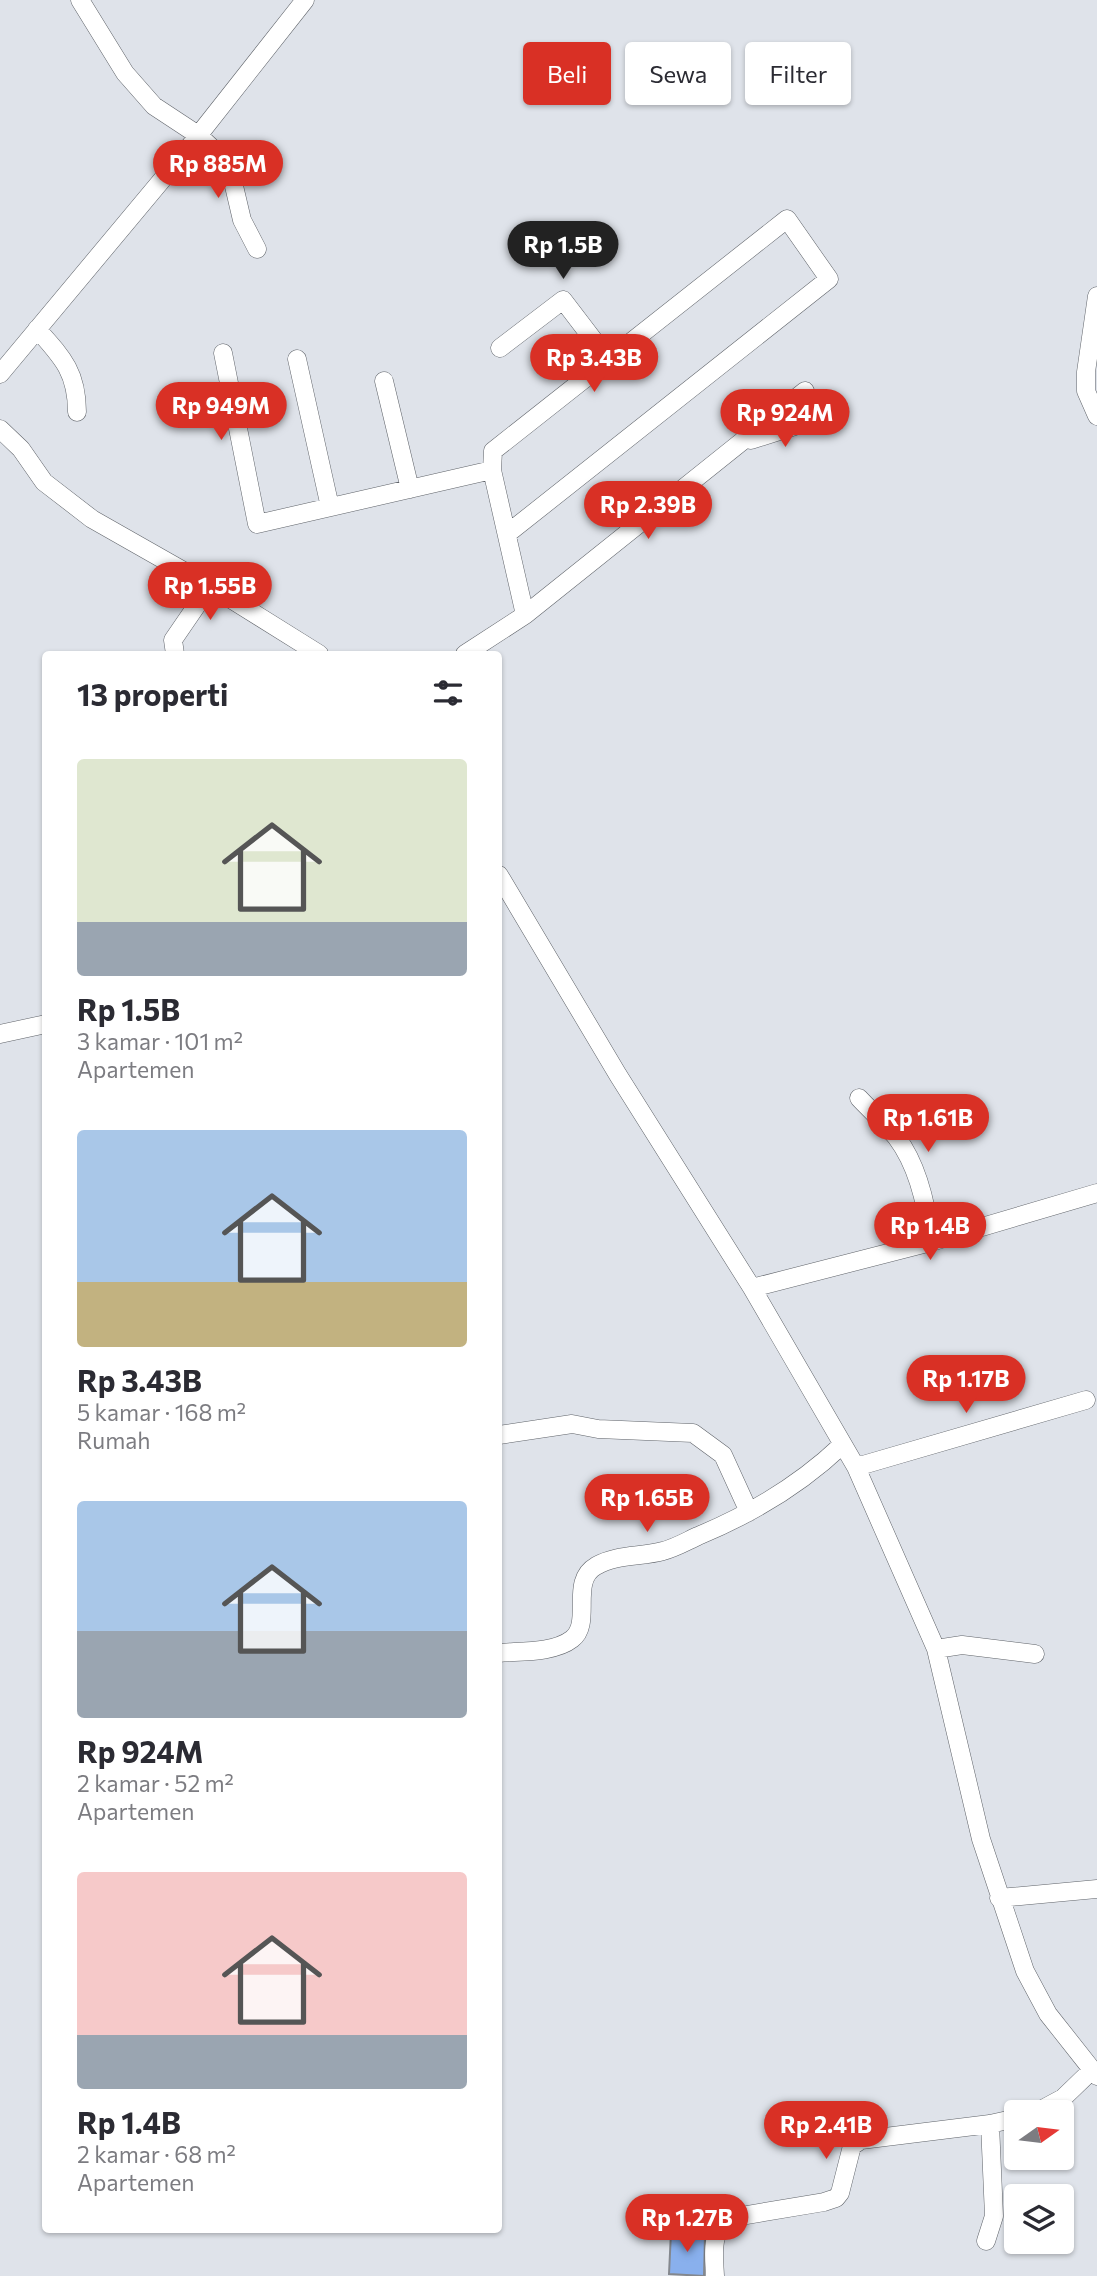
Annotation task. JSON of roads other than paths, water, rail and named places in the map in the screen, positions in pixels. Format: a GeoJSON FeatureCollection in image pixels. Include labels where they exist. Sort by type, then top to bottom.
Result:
{"type":"FeatureCollection","features":[{"type":"Feature","properties":{"kind":"street"},"geometry":{"type":"LineString","coordinates":[[80,0],[125,73],[154,106],[198,135],[225,160],[242,220],[257,249]]}},
{"type":"Feature","properties":{"kind":"street"},"geometry":{"type":"LineString","coordinates":[[2,367],[37,329],[198,135],[305,0]]}},
{"type":"Feature","properties":{"kind":"street"},"geometry":{"type":"LineString","coordinates":[[507,534],[829,279],[787,219],[493,451],[492,470],[525,615]]}},
{"type":"Feature","properties":{"kind":"street"},"geometry":{"type":"LineString","coordinates":[[1097,296],[1086,372],[1086,391],[1097,416]]}},
{"type":"Feature","properties":{"kind":"street"},"geometry":{"type":"LineString","coordinates":[[500,348],[563,300],[608,359]]}},
{"type":"Feature","properties":{"kind":"street"},"geometry":{"type":"LineString","coordinates":[[37,329],[66,362],[77,396],[77,412]]}},
{"type":"Feature","properties":{"kind":"street"},"geometry":{"type":"LineString","coordinates":[[223,353],[257,524],[492,470]]}},
{"type":"Feature","properties":{"kind":"street"},"geometry":{"type":"LineString","coordinates":[[298,359],[330,507]]}},
{"type":"Feature","properties":{"kind":"street"},"geometry":{"type":"LineString","coordinates":[[384,380],[410,489]]}},
{"type":"Feature","properties":{"kind":"street"},"geometry":{"type":"LineString","coordinates":[[470,651],[525,615],[805,391]]}},
{"type":"Feature","properties":{"kind":"street"},"geometry":{"type":"LineString","coordinates":[[741,443],[817,419]]}},
{"type":"Feature","properties":{"kind":"street"},"geometry":{"type":"LineString","coordinates":[[0,429],[21,449],[44,482],[92,519],[210,586],[314,651]]}},
{"type":"Feature","properties":{"kind":"street"},"geometry":{"type":"LineString","coordinates":[[175,651],[173,640],[210,586]]}},
{"type":"Feature","properties":{"kind":"street"},"geometry":{"type":"LineString","coordinates":[[502,880],[618,1075],[752,1287],[856,1466],[936,1649],[982,1839],[999,1898],[1025,1970],[1048,2014],[1094,2074],[1059,2100]]}},
{"type":"Feature","properties":{"kind":"street"},"geometry":{"type":"LineString","coordinates":[[0,1034],[42,1025]]}},
{"type":"Feature","properties":{"kind":"street"},"geometry":{"type":"LineString","coordinates":[[859,1098],[897,1138],[911,1164],[928,1214],[931,1242]]}},
{"type":"Feature","properties":{"kind":"street"},"geometry":{"type":"LineString","coordinates":[[752,1287],[931,1242],[1097,1193]]}},
{"type":"Feature","properties":{"kind":"street"},"geometry":{"type":"LineString","coordinates":[[856,1466],[1086,1400]]}},
{"type":"Feature","properties":{"kind":"street"},"geometry":{"type":"LineString","coordinates":[[502,1435],[572,1424],[598,1429],[693,1433],[713,1445],[723,1455],[749,1512]]}},
{"type":"Feature","properties":{"kind":"street"},"geometry":{"type":"LineString","coordinates":[[502,1653],[552,1647],[572,1639],[579,1630],[582,1590],[586,1576],[594,1567],[611,1560],[665,1550],[749,1512],[796,1485],[842,1445]]}},
{"type":"Feature","properties":{"kind":"street"},"geometry":{"type":"LineString","coordinates":[[936,1649],[962,1645],[1035,1654]]}},
{"type":"Feature","properties":{"kind":"street"},"geometry":{"type":"LineString","coordinates":[[999,1898],[1097,1889]]}},
{"type":"Feature","properties":{"kind":"street"},"geometry":{"type":"LineString","coordinates":[[715,2276],[714,2246],[723,2223],[729,2218],[836,2198],[840,2193],[852,2146],[861,2140],[1004,2121]]}},
{"type":"Feature","properties":{"kind":"street"},"geometry":{"type":"LineString","coordinates":[[986,2241],[994,2216],[990,2124]]}}]}
